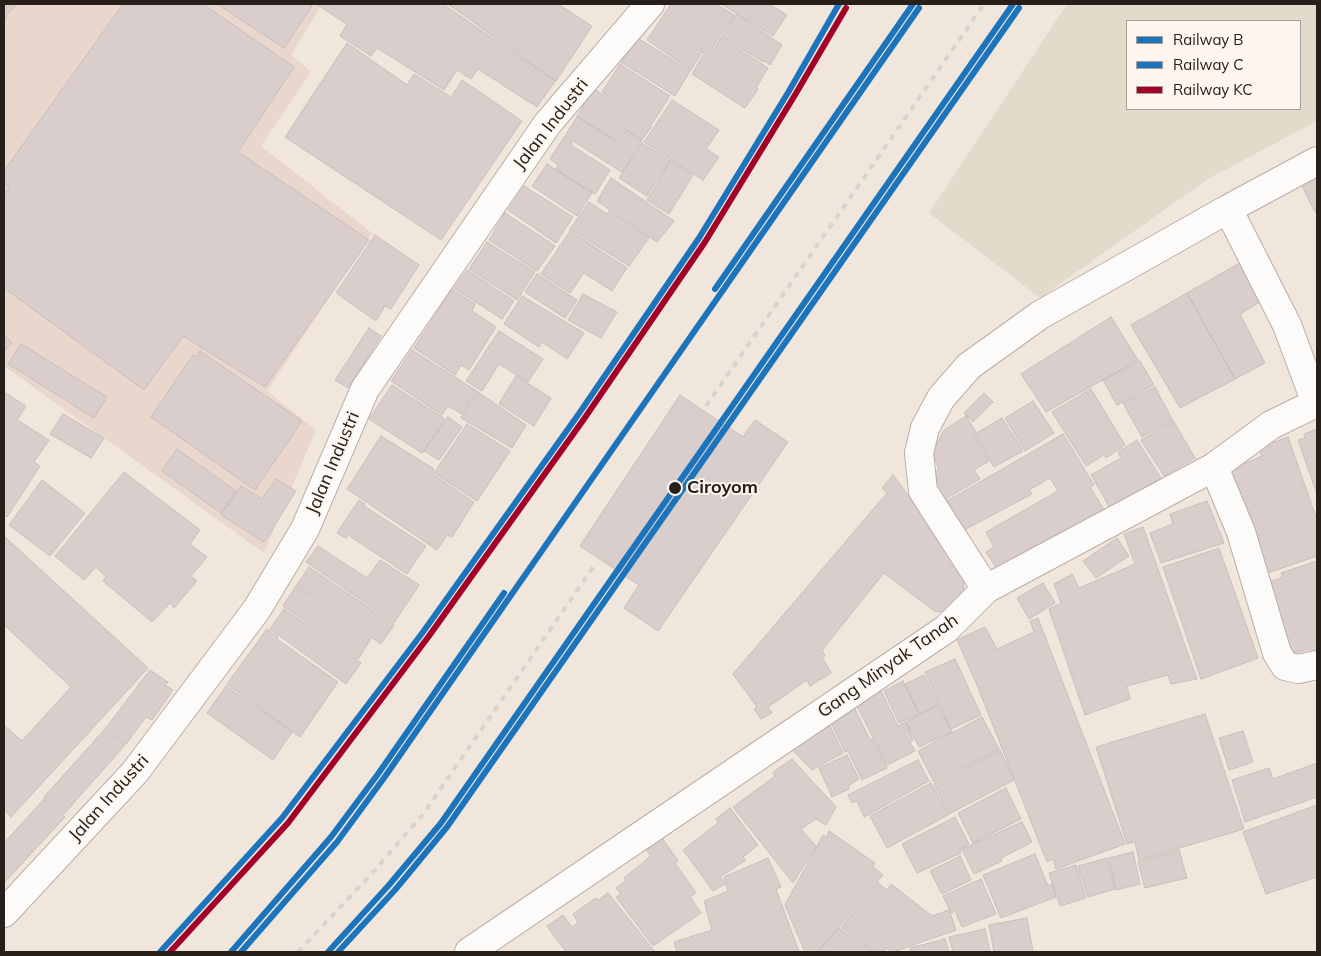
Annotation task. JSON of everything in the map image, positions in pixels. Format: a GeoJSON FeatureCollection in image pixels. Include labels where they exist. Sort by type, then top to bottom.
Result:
{"type":"FeatureCollection","features":[{"type":"Feature","properties":{"kind":"street","name":"Jalan Industri"},"geometry":{"type":"LineString","coordinates":[[4,913],[135,772],[258,608],[305,529],[365,389],[548,123],[650,4]]}},
{"type":"Feature","properties":{"kind":"street"},"geometry":{"type":"LineString","coordinates":[[986,589],[923,491],[919,453],[925,428],[941,398],[969,366],[1040,315],[1317,161]]}},
{"type":"Feature","properties":{"kind":"street"},"geometry":{"type":"LineString","coordinates":[[1228,209],[1287,325],[1316,403]]}},
{"type":"Feature","properties":{"kind":"street","name":"Gang Minyak Tanah"},"geometry":{"type":"LineString","coordinates":[[469,952],[946,629],[986,589],[1214,467],[1271,425],[1316,403]]}},
{"type":"Feature","properties":{"kind":"street"},"geometry":{"type":"LineString","coordinates":[[1214,467],[1241,532],[1277,653],[1285,666],[1291,668],[1298,669],[1317,665]]}},
{"type":"Feature","properties":{"kind":"shaded area"},"geometry":{"type":"Polygon","coordinates":[[[4,4],[322,4],[291,55],[311,72],[261,146],[372,233],[267,391],[316,430],[264,553],[4,366],[4,4]]]}},
{"type":"Feature","properties":{"kind":"shaded area"},"geometry":{"type":"Polygon","coordinates":[[[1067,4],[1317,4],[1317,121],[1208,179],[1040,298],[929,213],[1067,4]]]}},
{"type":"Feature","properties":{"kind":"building"},"geometry":{"type":"Polygon","coordinates":[[[4,4],[16,4],[4,19],[4,4]]]}},
{"type":"Feature","properties":{"kind":"building"},"geometry":{"type":"Polygon","coordinates":[[[123,4],[203,4],[294,67],[238,152],[369,240],[265,387],[183,336],[144,390],[4,288],[4,195],[9,187],[4,183],[4,171],[123,4]]]}},
{"type":"Feature","properties":{"kind":"building"},"geometry":{"type":"Polygon","coordinates":[[[217,4],[309,4],[312,6],[284,48],[217,4]]]}},
{"type":"Feature","properties":{"kind":"building"},"geometry":{"type":"Polygon","coordinates":[[[316,4],[443,4],[555,81],[537,107],[478,69],[471,79],[457,70],[444,90],[377,48],[371,56],[340,36],[347,24],[316,4]]]}},
{"type":"Feature","properties":{"kind":"building"},"geometry":{"type":"Polygon","coordinates":[[[448,4],[558,4],[592,26],[556,81],[448,4]]]}},
{"type":"Feature","properties":{"kind":"building"},"geometry":{"type":"Polygon","coordinates":[[[671,4],[716,4],[734,15],[707,56],[702,52],[691,70],[647,40],[671,4]]]}},
{"type":"Feature","properties":{"kind":"building"},"geometry":{"type":"Polygon","coordinates":[[[721,4],[769,4],[787,15],[773,36],[721,4]]]}},
{"type":"Feature","properties":{"kind":"building"},"geometry":{"type":"Polygon","coordinates":[[[736,14],[782,45],[770,65],[722,37],[736,14]]]}},
{"type":"Feature","properties":{"kind":"building"},"geometry":{"type":"Polygon","coordinates":[[[638,38],[690,71],[675,96],[621,62],[638,38]]]}},
{"type":"Feature","properties":{"kind":"building"},"geometry":{"type":"Polygon","coordinates":[[[721,38],[768,68],[756,88],[758,89],[745,108],[692,74],[703,55],[708,58],[721,38]]]}},
{"type":"Feature","properties":{"kind":"building"},"geometry":{"type":"Polygon","coordinates":[[[347,43],[407,85],[414,74],[451,97],[462,80],[522,121],[441,240],[285,137],[347,43]]]}},
{"type":"Feature","properties":{"kind":"building"},"geometry":{"type":"Polygon","coordinates":[[[620,64],[670,96],[652,124],[602,92],[620,64]]]}},
{"type":"Feature","properties":{"kind":"building"},"geometry":{"type":"Polygon","coordinates":[[[594,89],[652,126],[642,140],[625,129],[617,141],[577,116],[594,89]]]}},
{"type":"Feature","properties":{"kind":"building"},"geometry":{"type":"Polygon","coordinates":[[[672,100],[719,130],[706,149],[719,157],[703,180],[644,142],[672,100]]]}},
{"type":"Feature","properties":{"kind":"building"},"geometry":{"type":"Polygon","coordinates":[[[577,117],[618,143],[626,130],[642,140],[622,172],[565,136],[577,117]]]}},
{"type":"Feature","properties":{"kind":"building"},"geometry":{"type":"Polygon","coordinates":[[[564,137],[572,142],[571,145],[610,170],[595,194],[556,169],[558,165],[550,159],[564,137]]]}},
{"type":"Feature","properties":{"kind":"building"},"geometry":{"type":"Polygon","coordinates":[[[642,143],[670,161],[647,196],[619,178],[642,143]]]}},
{"type":"Feature","properties":{"kind":"building"},"geometry":{"type":"Polygon","coordinates":[[[671,161],[693,175],[669,214],[647,200],[671,161]]]}},
{"type":"Feature","properties":{"kind":"building"},"geometry":{"type":"Polygon","coordinates":[[[547,164],[592,193],[577,216],[532,186],[547,164]]]}},
{"type":"Feature","properties":{"kind":"building"},"geometry":{"type":"Polygon","coordinates":[[[1317,170],[1317,211],[1315,212],[1299,180],[1317,170]]]}},
{"type":"Feature","properties":{"kind":"building"},"geometry":{"type":"Polygon","coordinates":[[[611,178],[674,221],[657,242],[597,201],[611,178]]]}},
{"type":"Feature","properties":{"kind":"building"},"geometry":{"type":"Polygon","coordinates":[[[524,186],[573,217],[556,243],[508,210],[524,186]]]}},
{"type":"Feature","properties":{"kind":"building"},"geometry":{"type":"Polygon","coordinates":[[[589,202],[607,214],[609,211],[649,238],[629,266],[570,229],[589,202]]]}},
{"type":"Feature","properties":{"kind":"building"},"geometry":{"type":"Polygon","coordinates":[[[505,213],[555,246],[537,271],[489,240],[505,213]]]}},
{"type":"Feature","properties":{"kind":"building"},"geometry":{"type":"Polygon","coordinates":[[[570,231],[627,268],[612,291],[584,273],[570,293],[541,274],[570,231]]]}},
{"type":"Feature","properties":{"kind":"building"},"geometry":{"type":"Polygon","coordinates":[[[375,235],[419,265],[391,309],[385,306],[376,321],[336,293],[375,235]]]}},
{"type":"Feature","properties":{"kind":"building"},"geometry":{"type":"Polygon","coordinates":[[[487,242],[535,272],[517,300],[469,269],[487,242]]]}},
{"type":"Feature","properties":{"kind":"building"},"geometry":{"type":"Polygon","coordinates":[[[1243,261],[1265,299],[1240,314],[1265,363],[1235,379],[1187,293],[1243,261]]]}},
{"type":"Feature","properties":{"kind":"building"},"geometry":{"type":"Polygon","coordinates":[[[467,270],[514,301],[502,319],[454,288],[467,270]]]}},
{"type":"Feature","properties":{"kind":"building"},"geometry":{"type":"Polygon","coordinates":[[[537,274],[577,300],[565,318],[525,292],[537,274]]]}},
{"type":"Feature","properties":{"kind":"building"},"geometry":{"type":"Polygon","coordinates":[[[452,289],[475,304],[472,311],[496,327],[469,370],[461,365],[455,375],[414,348],[452,289]]]}},
{"type":"Feature","properties":{"kind":"building"},"geometry":{"type":"Polygon","coordinates":[[[1187,293],[1235,379],[1180,408],[1131,325],[1187,293]]]}},
{"type":"Feature","properties":{"kind":"building"},"geometry":{"type":"Polygon","coordinates":[[[583,294],[617,312],[601,338],[568,320],[583,294]]]}},
{"type":"Feature","properties":{"kind":"building"},"geometry":{"type":"Polygon","coordinates":[[[522,296],[584,333],[567,359],[542,342],[539,347],[504,324],[522,296]]]}},
{"type":"Feature","properties":{"kind":"building"},"geometry":{"type":"Polygon","coordinates":[[[1111,317],[1138,360],[1046,412],[1021,374],[1111,317]]]}},
{"type":"Feature","properties":{"kind":"building"},"geometry":{"type":"Polygon","coordinates":[[[369,328],[381,336],[348,388],[335,380],[369,328]]]}},
{"type":"Feature","properties":{"kind":"building"},"geometry":{"type":"Polygon","coordinates":[[[499,331],[543,359],[528,382],[499,364],[482,391],[466,381],[499,331]]]}},
{"type":"Feature","properties":{"kind":"building"},"geometry":{"type":"Polygon","coordinates":[[[4,336],[12,342],[4,352],[4,336]]]}},
{"type":"Feature","properties":{"kind":"building"},"geometry":{"type":"Polygon","coordinates":[[[21,344],[107,397],[94,418],[8,364],[21,344]]]}},
{"type":"Feature","properties":{"kind":"building"},"geometry":{"type":"Polygon","coordinates":[[[412,350],[477,391],[462,414],[448,406],[442,415],[391,381],[412,350]]]}},
{"type":"Feature","properties":{"kind":"building"},"geometry":{"type":"Polygon","coordinates":[[[200,351],[302,421],[255,490],[151,417],[193,355],[196,357],[200,351]]]}},
{"type":"Feature","properties":{"kind":"building"},"geometry":{"type":"Polygon","coordinates":[[[1140,361],[1154,385],[1117,405],[1103,380],[1140,361]]]}},
{"type":"Feature","properties":{"kind":"building"},"geometry":{"type":"Polygon","coordinates":[[[516,376],[551,398],[534,426],[499,404],[516,376]]]}},
{"type":"Feature","properties":{"kind":"building"},"geometry":{"type":"Polygon","coordinates":[[[392,385],[445,419],[422,453],[369,419],[392,385]]]}},
{"type":"Feature","properties":{"kind":"building"},"geometry":{"type":"Polygon","coordinates":[[[1155,387],[1173,421],[1142,437],[1123,403],[1155,387]]]}},
{"type":"Feature","properties":{"kind":"building"},"geometry":{"type":"Polygon","coordinates":[[[1091,389],[1125,445],[1106,458],[1104,455],[1086,466],[1052,412],[1091,389]]]}},
{"type":"Feature","properties":{"kind":"building"},"geometry":{"type":"Polygon","coordinates":[[[4,392],[26,406],[17,420],[49,440],[34,462],[40,466],[7,517],[4,515],[4,392]]]}},
{"type":"Feature","properties":{"kind":"building"},"geometry":{"type":"Polygon","coordinates":[[[478,392],[526,425],[512,448],[461,418],[478,392]]]}},
{"type":"Feature","properties":{"kind":"building"},"geometry":{"type":"Polygon","coordinates":[[[984,393],[993,402],[973,422],[964,413],[984,393]]]}},
{"type":"Feature","properties":{"kind":"building"},"geometry":{"type":"Polygon","coordinates":[[[680,395],[743,437],[755,420],[788,442],[658,631],[624,608],[639,585],[580,546],[680,395]]]}},
{"type":"Feature","properties":{"kind":"building"},"geometry":{"type":"Polygon","coordinates":[[[1033,401],[1054,433],[1025,451],[1005,418],[1033,401]]]}},
{"type":"Feature","properties":{"kind":"building"},"geometry":{"type":"Polygon","coordinates":[[[63,414],[104,438],[91,458],[50,434],[63,414]]]}},
{"type":"Feature","properties":{"kind":"building"},"geometry":{"type":"Polygon","coordinates":[[[966,416],[976,432],[973,434],[989,461],[974,470],[980,479],[942,501],[928,475],[939,469],[932,453],[944,430],[966,416]]]}},
{"type":"Feature","properties":{"kind":"building"},"geometry":{"type":"Polygon","coordinates":[[[448,417],[462,427],[439,460],[424,451],[448,417]]]}},
{"type":"Feature","properties":{"kind":"building"},"geometry":{"type":"Polygon","coordinates":[[[1002,418],[1023,451],[994,467],[975,434],[1002,418]]]}},
{"type":"Feature","properties":{"kind":"building"},"geometry":{"type":"Polygon","coordinates":[[[1174,422],[1195,458],[1164,476],[1141,440],[1174,422]]]}},
{"type":"Feature","properties":{"kind":"building"},"geometry":{"type":"Polygon","coordinates":[[[467,424],[510,451],[477,501],[434,473],[467,424]]]}},
{"type":"Feature","properties":{"kind":"building"},"geometry":{"type":"Polygon","coordinates":[[[1317,429],[1317,494],[1298,440],[1305,438],[1304,434],[1317,429]]]}},
{"type":"Feature","properties":{"kind":"building"},"geometry":{"type":"Polygon","coordinates":[[[1063,434],[1094,485],[1090,487],[1106,513],[999,572],[986,552],[994,547],[986,532],[1058,491],[1050,478],[1029,490],[1032,494],[964,530],[947,501],[1063,434]]]}},
{"type":"Feature","properties":{"kind":"building"},"geometry":{"type":"Polygon","coordinates":[[[381,436],[434,469],[432,474],[474,502],[452,537],[447,535],[437,550],[347,489],[381,436]]]}},
{"type":"Feature","properties":{"kind":"building"},"geometry":{"type":"Polygon","coordinates":[[[1288,437],[1317,520],[1317,556],[1265,574],[1229,470],[1262,456],[1258,448],[1288,437]]]}},
{"type":"Feature","properties":{"kind":"building"},"geometry":{"type":"Polygon","coordinates":[[[1137,440],[1161,478],[1146,487],[1148,489],[1110,508],[1091,475],[1121,458],[1118,452],[1137,440]]]}},
{"type":"Feature","properties":{"kind":"building"},"geometry":{"type":"Polygon","coordinates":[[[177,449],[236,491],[221,513],[162,471],[177,449]]]}},
{"type":"Feature","properties":{"kind":"building"},"geometry":{"type":"Polygon","coordinates":[[[124,472],[200,530],[190,544],[207,557],[191,576],[197,581],[174,608],[170,603],[152,622],[103,581],[106,577],[96,567],[84,580],[55,556],[124,472]]]}},
{"type":"Feature","properties":{"kind":"building"},"geometry":{"type":"Polygon","coordinates":[[[893,475],[927,521],[963,577],[964,592],[945,611],[936,612],[884,573],[822,650],[825,656],[822,657],[831,673],[810,686],[807,680],[768,707],[772,713],[761,719],[754,709],[757,707],[733,674],[887,493],[882,488],[893,475]]]}},
{"type":"Feature","properties":{"kind":"building"},"geometry":{"type":"Polygon","coordinates":[[[276,479],[296,491],[264,542],[221,515],[241,486],[262,499],[276,479]]]}},
{"type":"Feature","properties":{"kind":"building"},"geometry":{"type":"Polygon","coordinates":[[[42,480],[85,513],[50,556],[9,525],[42,480]]]}},
{"type":"Feature","properties":{"kind":"building"},"geometry":{"type":"Polygon","coordinates":[[[359,500],[365,504],[364,506],[426,546],[407,574],[348,535],[346,538],[337,533],[359,500]]]}},
{"type":"Feature","properties":{"kind":"building"},"geometry":{"type":"Polygon","coordinates":[[[1207,501],[1224,543],[1161,563],[1150,533],[1173,524],[1170,514],[1207,501]]]}},
{"type":"Feature","properties":{"kind":"building"},"geometry":{"type":"Polygon","coordinates":[[[1143,527],[1197,679],[1171,684],[1168,675],[1127,686],[1130,699],[1085,715],[1049,609],[1061,603],[1054,584],[1072,574],[1079,588],[1135,564],[1124,534],[1143,527]]]}},
{"type":"Feature","properties":{"kind":"building"},"geometry":{"type":"Polygon","coordinates":[[[4,536],[148,668],[11,817],[4,810],[4,725],[22,741],[71,687],[4,625],[4,536]]]}},
{"type":"Feature","properties":{"kind":"building"},"geometry":{"type":"Polygon","coordinates":[[[1117,538],[1129,556],[1096,578],[1083,561],[1117,538]]]}},
{"type":"Feature","properties":{"kind":"building"},"geometry":{"type":"Polygon","coordinates":[[[318,546],[367,578],[380,560],[419,585],[394,623],[306,562],[318,546]]]}},
{"type":"Feature","properties":{"kind":"building"},"geometry":{"type":"Polygon","coordinates":[[[1219,548],[1258,658],[1201,679],[1163,567],[1219,548]]]}},
{"type":"Feature","properties":{"kind":"building"},"geometry":{"type":"Polygon","coordinates":[[[1317,561],[1317,652],[1311,653],[1309,649],[1291,654],[1266,583],[1283,577],[1281,573],[1317,561]]]}},
{"type":"Feature","properties":{"kind":"building"},"geometry":{"type":"Polygon","coordinates":[[[309,567],[394,625],[381,644],[297,585],[309,567]]]}},
{"type":"Feature","properties":{"kind":"building"},"geometry":{"type":"Polygon","coordinates":[[[1043,583],[1055,603],[1029,619],[1017,598],[1043,583]]]}},
{"type":"Feature","properties":{"kind":"building"},"geometry":{"type":"Polygon","coordinates":[[[296,586],[371,639],[358,659],[283,606],[296,586]]]}},
{"type":"Feature","properties":{"kind":"building"},"geometry":{"type":"Polygon","coordinates":[[[284,609],[361,663],[346,684],[270,629],[284,609]]]}},
{"type":"Feature","properties":{"kind":"building"},"geometry":{"type":"Polygon","coordinates":[[[1038,618],[1125,844],[1056,869],[1053,859],[1047,862],[977,685],[957,640],[985,627],[997,649],[1034,632],[1030,621],[1038,618]]]}},
{"type":"Feature","properties":{"kind":"building"},"geometry":{"type":"Polygon","coordinates":[[[267,629],[278,637],[277,639],[338,682],[300,737],[227,684],[267,629]]]}},
{"type":"Feature","properties":{"kind":"building"},"geometry":{"type":"Polygon","coordinates":[[[955,659],[981,715],[951,729],[925,672],[955,659]]]}},
{"type":"Feature","properties":{"kind":"building"},"geometry":{"type":"Polygon","coordinates":[[[150,670],[168,682],[165,685],[173,690],[152,720],[146,717],[126,744],[105,729],[150,670]]]}},
{"type":"Feature","properties":{"kind":"building"},"geometry":{"type":"Polygon","coordinates":[[[924,675],[938,704],[920,714],[905,684],[924,675]]]}},
{"type":"Feature","properties":{"kind":"building"},"geometry":{"type":"Polygon","coordinates":[[[903,681],[919,714],[899,723],[884,691],[903,681]]]}},
{"type":"Feature","properties":{"kind":"building"},"geometry":{"type":"Polygon","coordinates":[[[877,683],[898,726],[906,722],[913,740],[910,742],[915,751],[887,765],[852,696],[877,683]]]}},
{"type":"Feature","properties":{"kind":"building"},"geometry":{"type":"Polygon","coordinates":[[[226,686],[292,732],[273,760],[207,713],[226,686]]]}},
{"type":"Feature","properties":{"kind":"building"},"geometry":{"type":"Polygon","coordinates":[[[853,705],[870,740],[872,739],[887,768],[862,780],[848,751],[845,752],[828,716],[853,705]]]}},
{"type":"Feature","properties":{"kind":"building"},"geometry":{"type":"Polygon","coordinates":[[[938,705],[952,732],[919,747],[906,722],[938,705]]]}},
{"type":"Feature","properties":{"kind":"building"},"geometry":{"type":"Polygon","coordinates":[[[1205,714],[1244,829],[1139,860],[1135,842],[1127,844],[1096,747],[1205,714]]]}},
{"type":"Feature","properties":{"kind":"building"},"geometry":{"type":"Polygon","coordinates":[[[982,717],[999,749],[934,782],[918,751],[982,717]]]}},
{"type":"Feature","properties":{"kind":"building"},"geometry":{"type":"Polygon","coordinates":[[[827,719],[843,753],[812,770],[785,742],[827,719]]]}},
{"type":"Feature","properties":{"kind":"building"},"geometry":{"type":"Polygon","coordinates":[[[104,730],[125,745],[64,814],[44,797],[104,730]]]}},
{"type":"Feature","properties":{"kind":"building"},"geometry":{"type":"Polygon","coordinates":[[[1243,731],[1253,762],[1229,770],[1219,738],[1243,731]]]}},
{"type":"Feature","properties":{"kind":"building"},"geometry":{"type":"Polygon","coordinates":[[[1000,750],[1014,780],[949,814],[934,784],[1000,750]]]}},
{"type":"Feature","properties":{"kind":"building"},"geometry":{"type":"Polygon","coordinates":[[[847,755],[859,779],[848,786],[849,789],[832,797],[819,768],[847,755]]]}},
{"type":"Feature","properties":{"kind":"building"},"geometry":{"type":"Polygon","coordinates":[[[792,759],[836,807],[826,825],[816,819],[801,829],[816,846],[793,883],[733,807],[775,776],[773,772],[792,759]]]}},
{"type":"Feature","properties":{"kind":"building"},"geometry":{"type":"Polygon","coordinates":[[[918,760],[929,781],[864,817],[857,801],[852,803],[848,795],[918,760]]]}},
{"type":"Feature","properties":{"kind":"building"},"geometry":{"type":"Polygon","coordinates":[[[1317,763],[1317,797],[1245,822],[1232,780],[1269,768],[1273,779],[1317,763]]]}},
{"type":"Feature","properties":{"kind":"building"},"geometry":{"type":"Polygon","coordinates":[[[931,783],[948,815],[887,848],[870,816],[931,783]]]}},
{"type":"Feature","properties":{"kind":"building"},"geometry":{"type":"Polygon","coordinates":[[[1006,788],[1021,819],[973,843],[958,813],[1006,788]]]}},
{"type":"Feature","properties":{"kind":"building"},"geometry":{"type":"Polygon","coordinates":[[[44,799],[65,817],[4,883],[4,843],[44,799]]]}},
{"type":"Feature","properties":{"kind":"building"},"geometry":{"type":"Polygon","coordinates":[[[1317,805],[1317,877],[1266,894],[1243,832],[1317,805]]]}},
{"type":"Feature","properties":{"kind":"building"},"geometry":{"type":"Polygon","coordinates":[[[730,808],[758,845],[743,857],[746,860],[720,877],[725,884],[713,891],[683,850],[718,823],[716,819],[730,808]]]}},
{"type":"Feature","properties":{"kind":"building"},"geometry":{"type":"Polygon","coordinates":[[[955,817],[969,844],[960,849],[961,853],[917,873],[902,844],[955,817]]]}},
{"type":"Feature","properties":{"kind":"building"},"geometry":{"type":"Polygon","coordinates":[[[1022,822],[1032,842],[1001,858],[1002,861],[974,874],[962,849],[1022,822]]]}},
{"type":"Feature","properties":{"kind":"building"},"geometry":{"type":"Polygon","coordinates":[[[829,831],[875,863],[873,867],[883,875],[817,952],[805,952],[785,905],[823,835],[827,837],[829,831]]]}},
{"type":"Feature","properties":{"kind":"building"},"geometry":{"type":"Polygon","coordinates":[[[661,836],[678,861],[675,863],[696,893],[690,897],[701,913],[653,946],[616,897],[621,894],[616,888],[626,880],[624,878],[651,856],[644,847],[661,836]]]}},
{"type":"Feature","properties":{"kind":"building"},"geometry":{"type":"Polygon","coordinates":[[[1179,850],[1187,878],[1145,888],[1138,862],[1179,850]]]}},
{"type":"Feature","properties":{"kind":"building"},"geometry":{"type":"Polygon","coordinates":[[[1133,852],[1140,884],[1116,890],[1109,858],[1133,852]]]}},
{"type":"Feature","properties":{"kind":"building"},"geometry":{"type":"Polygon","coordinates":[[[1035,854],[1048,886],[1052,884],[1056,897],[1001,918],[983,875],[1035,854]]]}},
{"type":"Feature","properties":{"kind":"building"},"geometry":{"type":"Polygon","coordinates":[[[960,856],[971,880],[942,894],[930,871],[960,856]]]}},
{"type":"Feature","properties":{"kind":"building"},"geometry":{"type":"Polygon","coordinates":[[[768,858],[781,887],[776,889],[799,952],[677,952],[674,942],[712,930],[704,901],[728,891],[724,877],[768,858]]]}},
{"type":"Feature","properties":{"kind":"building"},"geometry":{"type":"Polygon","coordinates":[[[1107,858],[1115,889],[1088,897],[1078,866],[1107,858]]]}},
{"type":"Feature","properties":{"kind":"building"},"geometry":{"type":"Polygon","coordinates":[[[1076,865],[1086,898],[1060,906],[1049,873],[1076,865]]]}},
{"type":"Feature","properties":{"kind":"building"},"geometry":{"type":"Polygon","coordinates":[[[981,879],[996,914],[962,927],[955,911],[951,913],[943,896],[981,879]]]}},
{"type":"Feature","properties":{"kind":"building"},"geometry":{"type":"Polygon","coordinates":[[[878,883],[887,890],[891,884],[932,916],[949,910],[956,930],[893,952],[887,948],[883,952],[875,952],[841,927],[878,883]]]}},
{"type":"Feature","properties":{"kind":"building"},"geometry":{"type":"Polygon","coordinates":[[[608,893],[655,952],[566,952],[547,926],[563,915],[572,927],[578,923],[573,914],[596,898],[598,900],[608,893]]]}},
{"type":"Feature","properties":{"kind":"building"},"geometry":{"type":"Polygon","coordinates":[[[1027,918],[1033,952],[994,952],[989,925],[1027,918]]]}},
{"type":"Feature","properties":{"kind":"building"},"geometry":{"type":"Polygon","coordinates":[[[839,928],[873,952],[818,952],[839,928]]]}},
{"type":"Feature","properties":{"kind":"building"},"geometry":{"type":"Polygon","coordinates":[[[985,929],[990,952],[953,952],[949,937],[985,929]]]}},
{"type":"Feature","properties":{"kind":"building"},"geometry":{"type":"Polygon","coordinates":[[[945,939],[949,952],[911,952],[910,948],[945,939]]]}},
{"type":"Feature","properties":{"kind":"railway"},"geometry":{"type":"LineString","coordinates":[[706,406],[984,4]]}},
{"type":"Feature","properties":{"kind":"railway"},"geometry":{"type":"LineString","coordinates":[[298,952],[375,870],[424,813],[596,563]]}},
{"type":"Feature","properties":{"kind":"rail line","name":"B"},"geometry":{"type":"LineString","coordinates":[[160,952],[282,818],[423,632],[578,415],[699,238],[789,91],[839,4]]}},
{"type":"Feature","properties":{"kind":"rail line","name":"B"},"geometry":{"type":"LineString","coordinates":[[715,289],[913,4]]}},
{"type":"Feature","properties":{"kind":"rail line","name":"B"},"geometry":{"type":"LineString","coordinates":[[328,952],[389,885],[441,823],[1013,4]]}},
{"type":"Feature","properties":{"kind":"rail line","name":"KC"},"geometry":{"type":"LineString","coordinates":[[170,952],[288,823],[429,636],[584,419],[705,242],[846,8]]}},
{"type":"Feature","properties":{"kind":"rail line","name":"C"},"geometry":{"type":"LineString","coordinates":[[241,952],[337,842],[384,778],[919,8]]}},
{"type":"Feature","properties":{"kind":"rail line","name":"C"},"geometry":{"type":"LineString","coordinates":[[338,952],[395,890],[447,827],[1019,8]]}},
{"type":"Feature","properties":{"kind":"rail line","name":"B"},"geometry":{"type":"LineString","coordinates":[[231,952],[331,837],[378,774],[504,593]]}},
{"type":"Feature","properties":{"kind":"place","name":"Ciroyom"},"geometry":{"type":"Point","coordinates":[675,488]}}]}
